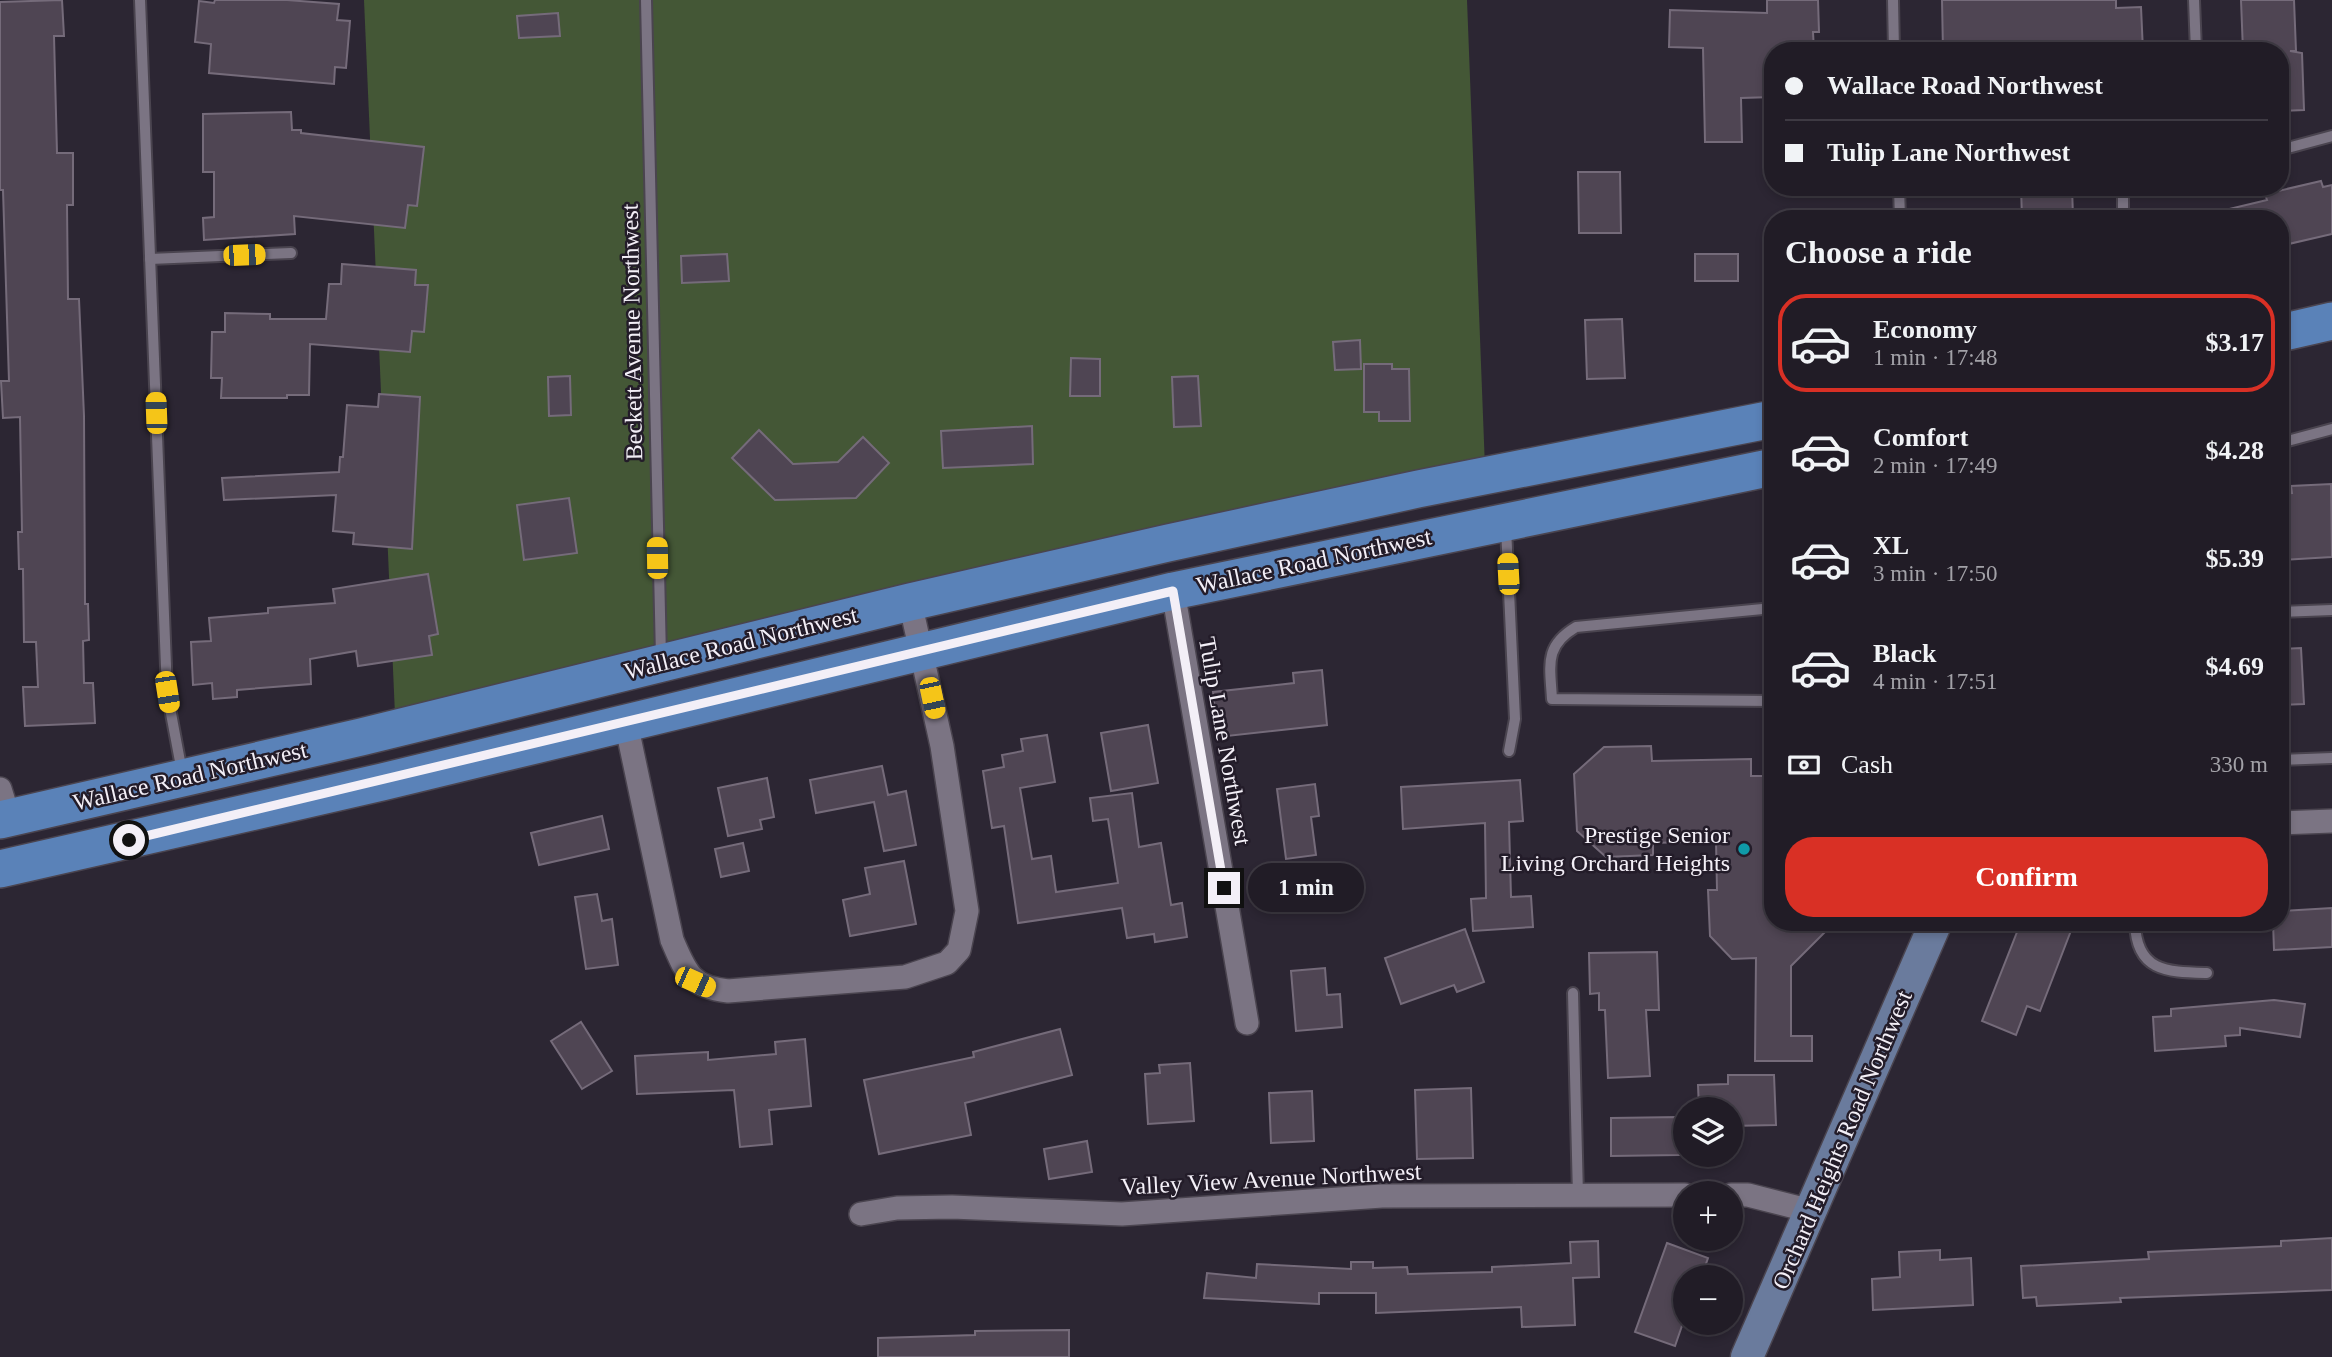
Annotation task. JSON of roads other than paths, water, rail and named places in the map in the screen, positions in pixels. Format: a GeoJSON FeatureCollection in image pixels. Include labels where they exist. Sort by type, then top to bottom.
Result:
{"type":"FeatureCollection","features":[{"type":"Feature","properties":{"kind":"main road"},"geometry":{"type":"LineString","coordinates":[[2289,331],[2332,321]]}},
{"type":"Feature","properties":{"kind":"main road","name":"Wallace Road Northwest"},"geometry":{"type":"LineString","coordinates":[[3,809],[184,778],[910,602],[1418,489],[1764,421]]}},
{"type":"Feature","properties":{"kind":"main road","name":"Wallace Road Northwest"},"geometry":{"type":"LineString","coordinates":[[0,869],[626,723],[1173,591],[1764,469]]}},
{"type":"Feature","properties":{"kind":"main road"},"geometry":{"type":"LineString","coordinates":[[174,830],[175,815],[184,804],[331,767],[365,755],[414,724]]}},
{"type":"Feature","properties":{"kind":"main road","name":"Orchard Heights Road Northwest"},"geometry":{"type":"LineString","coordinates":[[1747,1357],[1932,931]]}},
{"type":"Feature","properties":{"kind":"street","name":"Tulip Lane Northwest"},"geometry":{"type":"LineString","coordinates":[[1173,591],[1247,1023]]}},
{"type":"Feature","properties":{"kind":"street"},"geometry":{"type":"LineString","coordinates":[[626,723],[672,940],[685,970],[695,982],[710,989],[728,991],[859,982],[916,975],[947,963],[959,950],[967,911],[942,746],[910,602]]}},
{"type":"Feature","properties":{"kind":"street"},"geometry":{"type":"LineString","coordinates":[[2289,823],[2332,821]]}},
{"type":"Feature","properties":{"kind":"street","name":"Valley View Avenue Northwest"},"geometry":{"type":"LineString","coordinates":[[860,1214],[897,1208],[951,1207],[1133,1214],[1382,1196],[1673,1195]]}},
{"type":"Feature","properties":{"kind":"street"},"geometry":{"type":"LineString","coordinates":[[1743,1195],[1811,1211]]}},
{"type":"Feature","properties":{"kind":"lane"},"geometry":{"type":"LineString","coordinates":[[140,0],[167,692],[184,778]]}},
{"type":"Feature","properties":{"kind":"lane","name":"Beckett Avenue Northwest"},"geometry":{"type":"LineString","coordinates":[[646,0],[661,663]]}},
{"type":"Feature","properties":{"kind":"lane"},"geometry":{"type":"LineString","coordinates":[[1893,0],[1894,42]]}},
{"type":"Feature","properties":{"kind":"lane"},"geometry":{"type":"LineString","coordinates":[[2194,0],[2196,42]]}},
{"type":"Feature","properties":{"kind":"lane"},"geometry":{"type":"LineString","coordinates":[[2289,147],[2332,136]]}},
{"type":"Feature","properties":{"kind":"lane"},"geometry":{"type":"LineString","coordinates":[[150,259],[291,253]]}},
{"type":"Feature","properties":{"kind":"lane"},"geometry":{"type":"LineString","coordinates":[[2289,441],[2332,429]]}},
{"type":"Feature","properties":{"kind":"lane"},"geometry":{"type":"LineString","coordinates":[[1505,521],[1515,719],[1509,751]]}},
{"type":"Feature","properties":{"kind":"lane"},"geometry":{"type":"LineString","coordinates":[[1764,609],[1576,627],[1560,636],[1550,655],[1552,698],[1764,701]]}},
{"type":"Feature","properties":{"kind":"lane"},"geometry":{"type":"LineString","coordinates":[[2289,612],[2332,610]]}},
{"type":"Feature","properties":{"kind":"lane"},"geometry":{"type":"LineString","coordinates":[[2289,760],[2332,758]]}},
{"type":"Feature","properties":{"kind":"lane"},"geometry":{"type":"LineString","coordinates":[[2137,931],[2141,950],[2151,964],[2166,972],[2207,972]]}},
{"type":"Feature","properties":{"kind":"lane"},"geometry":{"type":"LineString","coordinates":[[1573,993],[1578,1196]]}},
{"type":"Feature","properties":{"kind":"place","name":"Prestige Senior Living Orchard Heights"},"geometry":{"type":"Point","coordinates":[1744,849]}}]}
